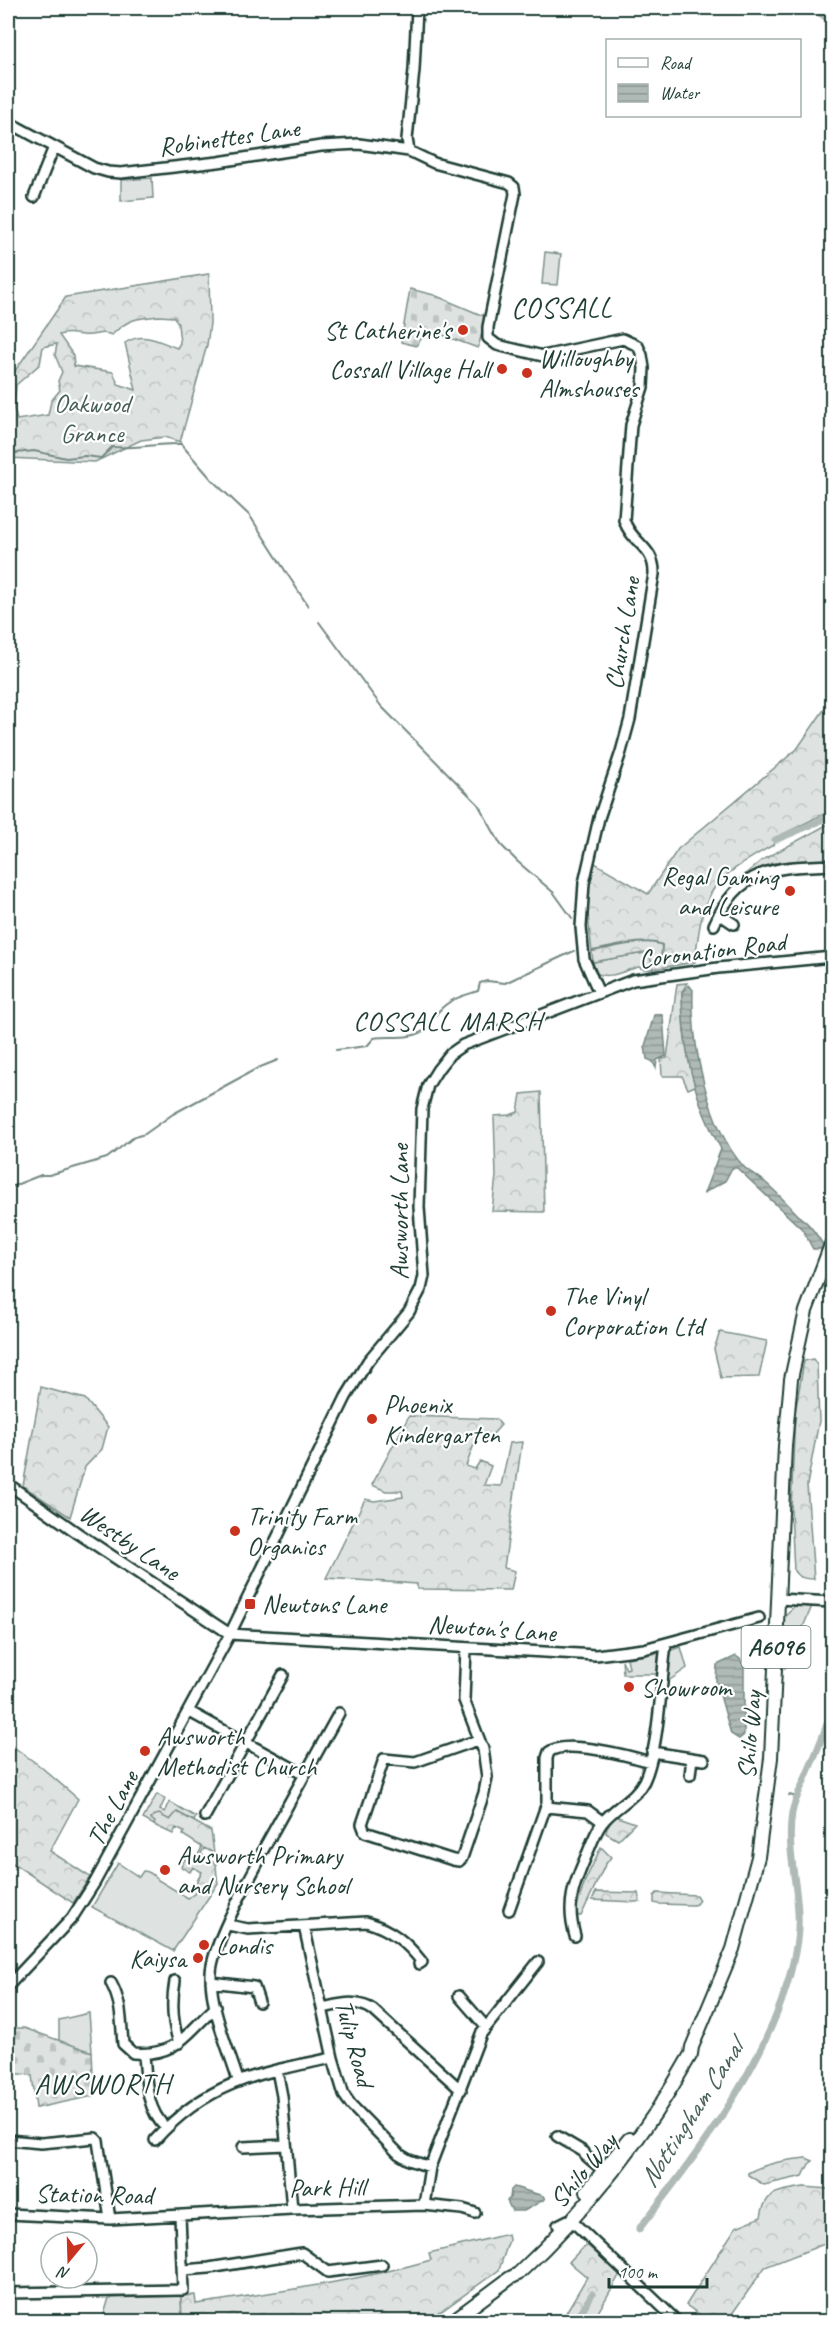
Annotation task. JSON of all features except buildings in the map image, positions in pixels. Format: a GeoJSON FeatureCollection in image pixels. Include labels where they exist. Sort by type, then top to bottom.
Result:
{"type":"FeatureCollection","features":[{"type":"Feature","properties":{"kind":"main road","name":"Shilo Way"},"geometry":{"type":"LineString","coordinates":[[451,2322],[518,2274],[572,2221],[652,2107],[686,2050],[692,2047],[733,1949],[758,1857],[771,1758],[785,1446],[791,1379],[806,1311],[832,1242]]}},
{"type":"Feature","properties":{"kind":"main road","name":"Shilo Way"},"geometry":{"type":"LineString","coordinates":[[510,2278],[514,2269],[609,2171]]}},
{"type":"Feature","properties":{"kind":"street"},"geometry":{"type":"LineString","coordinates":[[409,152],[407,139],[417,8]]}},
{"type":"Feature","properties":{"kind":"street","name":"Robinettes Lane"},"geometry":{"type":"LineString","coordinates":[[8,122],[94,168],[108,172],[120,173],[218,162],[339,144],[380,145],[409,152],[464,172],[512,184]]}},
{"type":"Feature","properties":{"kind":"street"},"geometry":{"type":"LineString","coordinates":[[34,197],[54,147]]}},
{"type":"Feature","properties":{"kind":"street","name":"Church Lane"},"geometry":{"type":"LineString","coordinates":[[512,184],[515,194],[488,327],[488,338],[497,345],[542,356],[624,339],[638,346],[643,361],[642,387],[631,425],[624,520],[628,531],[651,556],[654,574],[628,727],[599,818],[584,883],[580,927],[584,959],[599,993]]}},
{"type":"Feature","properties":{"kind":"street"},"geometry":{"type":"LineString","coordinates":[[714,925],[728,899],[759,873],[784,867],[832,865]]}},
{"type":"Feature","properties":{"kind":"street"},"geometry":{"type":"LineString","coordinates":[[719,914],[734,924]]}},
{"type":"Feature","properties":{"kind":"street","name":"Coronation Road"},"geometry":{"type":"LineString","coordinates":[[599,993],[622,983],[650,976],[832,957]]}},
{"type":"Feature","properties":{"kind":"street","name":"Awsworth Lane"},"geometry":{"type":"LineString","coordinates":[[230,1634],[346,1397],[368,1360],[409,1312],[422,1289],[424,1276],[419,1207],[420,1131],[425,1095],[432,1078],[446,1058],[463,1045],[599,993]]}},
{"type":"Feature","properties":{"kind":"street","name":"Westby Lane"},"geometry":{"type":"LineString","coordinates":[[8,1484],[230,1634]]}},
{"type":"Feature","properties":{"kind":"street"},"geometry":{"type":"LineString","coordinates":[[778,1599],[832,1602]]}},
{"type":"Feature","properties":{"kind":"street"},"geometry":{"type":"LineString","coordinates":[[746,1610],[749,1621]]}},
{"type":"Feature","properties":{"kind":"street","name":"Newton's Lane"},"geometry":{"type":"LineString","coordinates":[[230,1634],[596,1655],[624,1653],[666,1644],[759,1618]]}},
{"type":"Feature","properties":{"kind":"street","name":"The Lane"},"geometry":{"type":"LineString","coordinates":[[8,1986],[77,1911],[113,1851],[230,1634]]}},
{"type":"Feature","properties":{"kind":"street"},"geometry":{"type":"LineString","coordinates":[[575,1936],[570,1915],[571,1896],[582,1865],[603,1822],[640,1787],[651,1757],[666,1644]]}},
{"type":"Feature","properties":{"kind":"street"},"geometry":{"type":"LineString","coordinates":[[466,1648],[464,1700],[485,1758],[486,1784],[459,1861],[364,1832],[362,1824],[384,1759],[415,1762],[478,1740]]}},
{"type":"Feature","properties":{"kind":"street"},"geometry":{"type":"LineString","coordinates":[[206,1816],[208,1802],[246,1743],[283,1675]]}},
{"type":"Feature","properties":{"kind":"street"},"geometry":{"type":"LineString","coordinates":[[188,1711],[305,1775]]}},
{"type":"Feature","properties":{"kind":"street"},"geometry":{"type":"LineString","coordinates":[[238,2080],[216,2007],[211,1982],[212,1961],[262,1854],[339,1713]]}},
{"type":"Feature","properties":{"kind":"street"},"geometry":{"type":"LineString","coordinates":[[508,1912],[546,1807],[548,1793],[546,1758],[549,1752],[554,1749],[609,1750],[651,1757],[704,1760]]}},
{"type":"Feature","properties":{"kind":"street"},"geometry":{"type":"LineString","coordinates":[[690,1775],[692,1758]]}},
{"type":"Feature","properties":{"kind":"street"},"geometry":{"type":"LineString","coordinates":[[546,1807],[588,1811],[603,1822]]}},
{"type":"Feature","properties":{"kind":"street"},"geometry":{"type":"LineString","coordinates":[[228,1925],[241,1929],[357,1922],[374,1924],[402,1940],[422,1962],[419,1964]]}},
{"type":"Feature","properties":{"kind":"street","name":"Tulip Road"},"geometry":{"type":"LineString","coordinates":[[304,1926],[341,2088],[351,2105],[399,2154],[430,2167]]}},
{"type":"Feature","properties":{"kind":"street"},"geometry":{"type":"LineString","coordinates":[[424,2205],[430,2167],[481,2034],[538,1962]]}},
{"type":"Feature","properties":{"kind":"street"},"geometry":{"type":"LineString","coordinates":[[177,1982],[172,2004],[174,2029],[179,2043]]}},
{"type":"Feature","properties":{"kind":"street"},"geometry":{"type":"LineString","coordinates":[[211,1982],[254,1987],[258,2002]]}},
{"type":"Feature","properties":{"kind":"street"},"geometry":{"type":"LineString","coordinates":[[111,1983],[121,2008],[123,2044],[133,2053],[157,2052],[179,2043],[216,2007]]}},
{"type":"Feature","properties":{"kind":"street"},"geometry":{"type":"LineString","coordinates":[[459,1996],[486,2027]]}},
{"type":"Feature","properties":{"kind":"street"},"geometry":{"type":"LineString","coordinates":[[323,2008],[350,2002],[364,2004],[461,2090]]}},
{"type":"Feature","properties":{"kind":"street"},"geometry":{"type":"LineString","coordinates":[[144,2054],[150,2102],[171,2139]]}},
{"type":"Feature","properties":{"kind":"street"},"geometry":{"type":"LineString","coordinates":[[155,2140],[193,2104],[238,2080],[333,2058]]}},
{"type":"Feature","properties":{"kind":"street"},"geometry":{"type":"LineString","coordinates":[[277,2070],[282,2096],[292,2209]]}},
{"type":"Feature","properties":{"kind":"street"},"geometry":{"type":"LineString","coordinates":[[557,2136],[584,2152],[609,2171]]}},
{"type":"Feature","properties":{"kind":"street"},"geometry":{"type":"LineString","coordinates":[[8,2140],[40,2143],[95,2138],[98,2141],[110,2218]]}},
{"type":"Feature","properties":{"kind":"street"},"geometry":{"type":"LineString","coordinates":[[243,2148],[286,2145]]}},
{"type":"Feature","properties":{"kind":"street","name":"Park Hill"},"geometry":{"type":"LineString","coordinates":[[180,2216],[292,2209],[424,2205],[462,2209],[475,2213]]}},
{"type":"Feature","properties":{"kind":"street","name":"Station Road"},"geometry":{"type":"LineString","coordinates":[[8,2214],[110,2218],[180,2216]]}},
{"type":"Feature","properties":{"kind":"street"},"geometry":{"type":"LineString","coordinates":[[11,2283],[9,2294],[183,2290],[180,2216]]}},
{"type":"Feature","properties":{"kind":"street"},"geometry":{"type":"LineString","coordinates":[[558,2225],[568,2220],[572,2221],[678,2322]]}},
{"type":"Feature","properties":{"kind":"street"},"geometry":{"type":"LineString","coordinates":[[183,2271],[302,2253],[328,2272],[371,2261],[382,2265]]}},
{"type":"Feature","properties":{"kind":"green space"},"geometry":{"type":"Polygon","coordinates":[[[152,178],[153,198],[121,201],[121,180],[152,178]]]}},
{"type":"Feature","properties":{"kind":"green space"},"geometry":{"type":"Polygon","coordinates":[[[545,252],[561,254],[558,285],[542,284],[545,252]]]}},
{"type":"Feature","properties":{"kind":"green space","name":"Oakwood Grance"},"geometry":{"type":"Polygon","coordinates":[[[209,274],[210,323],[207,345],[180,442],[165,437],[141,440],[95,462],[8,458],[8,381],[66,297],[209,274]],[[159,316],[133,320],[112,335],[68,333],[59,335],[73,355],[74,366],[113,372],[118,384],[136,390],[125,343],[144,337],[177,348],[180,343],[178,324],[174,317],[159,316]],[[57,344],[43,347],[40,364],[16,385],[14,409],[17,420],[48,415],[51,401],[60,390],[58,381],[62,372],[55,355],[57,344]]]}},
{"type":"Feature","properties":{"kind":"green space"},"geometry":{"type":"Polygon","coordinates":[[[410,289],[434,295],[486,317],[478,348],[428,330],[416,346],[401,342],[410,289]]]}},
{"type":"Feature","properties":{"kind":"green space"},"geometry":{"type":"Polygon","coordinates":[[[832,698],[832,807],[826,813],[777,837],[773,845],[722,879],[709,896],[705,906],[695,962],[653,969],[649,952],[593,962],[586,897],[595,863],[648,894],[678,849],[797,749],[832,698]]]}},
{"type":"Feature","properties":{"kind":"green space"},"geometry":{"type":"Polygon","coordinates":[[[832,822],[832,862],[772,863],[753,872],[732,889],[732,885],[762,860],[832,822]]]}},
{"type":"Feature","properties":{"kind":"green space"},"geometry":{"type":"Polygon","coordinates":[[[650,952],[653,969],[639,967],[617,974],[595,973],[593,962],[650,952]]]}},
{"type":"Feature","properties":{"kind":"green space"},"geometry":{"type":"Polygon","coordinates":[[[687,983],[682,992],[684,1032],[695,1086],[688,1089],[682,1076],[662,1076],[661,1059],[667,1058],[677,984],[687,983]]]}},
{"type":"Feature","properties":{"kind":"green space"},"geometry":{"type":"Polygon","coordinates":[[[541,1092],[544,1212],[492,1211],[496,1176],[494,1116],[518,1112],[521,1094],[541,1092]]]}},
{"type":"Feature","properties":{"kind":"green space"},"geometry":{"type":"Polygon","coordinates":[[[720,1332],[767,1341],[759,1377],[721,1378],[714,1349],[720,1332]]]}},
{"type":"Feature","properties":{"kind":"green space"},"geometry":{"type":"Polygon","coordinates":[[[813,1359],[817,1365],[819,1421],[807,1485],[814,1579],[808,1579],[802,1578],[794,1571],[791,1510],[795,1413],[804,1361],[813,1359]]]}},
{"type":"Feature","properties":{"kind":"green space"},"geometry":{"type":"Polygon","coordinates":[[[41,1387],[85,1399],[108,1427],[102,1449],[85,1467],[70,1517],[23,1486],[41,1387]]]}},
{"type":"Feature","properties":{"kind":"green space"},"geometry":{"type":"Polygon","coordinates":[[[409,1416],[496,1419],[501,1425],[492,1435],[479,1431],[466,1466],[475,1469],[480,1461],[491,1466],[484,1485],[501,1486],[510,1443],[522,1442],[504,1568],[515,1571],[511,1590],[417,1589],[417,1584],[326,1578],[365,1499],[374,1501],[403,1497],[402,1491],[386,1491],[372,1485],[409,1416]]]}},
{"type":"Feature","properties":{"kind":"green space"},"geometry":{"type":"Polygon","coordinates":[[[813,1604],[785,1668],[781,1661],[784,1616],[796,1605],[813,1604]]]}},
{"type":"Feature","properties":{"kind":"green space"},"geometry":{"type":"Polygon","coordinates":[[[681,1647],[687,1668],[667,1682],[671,1650],[681,1647]]]}},
{"type":"Feature","properties":{"kind":"green space"},"geometry":{"type":"Polygon","coordinates":[[[658,1653],[660,1657],[658,1674],[623,1674],[622,1660],[626,1669],[629,1668],[627,1658],[658,1653]]]}},
{"type":"Feature","properties":{"kind":"green space"},"geometry":{"type":"Polygon","coordinates":[[[8,1743],[40,1766],[78,1799],[50,1851],[90,1877],[73,1903],[8,1860],[8,1743]]]}},
{"type":"Feature","properties":{"kind":"green space"},"geometry":{"type":"Polygon","coordinates":[[[157,1794],[165,1799],[160,1810],[165,1812],[170,1802],[196,1817],[194,1821],[177,1812],[170,1820],[157,1816],[151,1819],[155,1822],[154,1825],[143,1819],[157,1794]]]}},
{"type":"Feature","properties":{"kind":"green space"},"geometry":{"type":"Polygon","coordinates":[[[177,1812],[211,1831],[214,1853],[204,1848],[201,1854],[216,1864],[217,1877],[202,1887],[196,1884],[202,1872],[193,1867],[190,1872],[181,1867],[188,1853],[197,1857],[202,1847],[183,1835],[184,1832],[176,1828],[173,1834],[154,1825],[155,1822],[151,1819],[159,1814],[170,1820],[177,1812]]]}},
{"type":"Feature","properties":{"kind":"green space"},"geometry":{"type":"Polygon","coordinates":[[[615,1816],[635,1823],[618,1840],[606,1833],[615,1816]]]}},
{"type":"Feature","properties":{"kind":"green space"},"geometry":{"type":"Polygon","coordinates":[[[601,1847],[611,1857],[579,1916],[575,1913],[585,1881],[601,1847]]]}},
{"type":"Feature","properties":{"kind":"green space"},"geometry":{"type":"Polygon","coordinates":[[[118,1863],[139,1877],[143,1871],[153,1875],[188,1898],[195,1893],[193,1889],[196,1884],[201,1887],[197,1881],[206,1865],[206,1884],[217,1877],[218,1883],[173,1951],[92,1907],[118,1863]]]}},
{"type":"Feature","properties":{"kind":"green space"},"geometry":{"type":"Polygon","coordinates":[[[596,1892],[638,1893],[640,1901],[592,1900],[596,1892]]]}},
{"type":"Feature","properties":{"kind":"green space"},"geometry":{"type":"Polygon","coordinates":[[[657,1893],[696,1895],[699,1900],[693,1905],[658,1904],[654,1903],[654,1896],[657,1893]]]}},
{"type":"Feature","properties":{"kind":"green space"},"geometry":{"type":"Polygon","coordinates":[[[89,2013],[92,2052],[59,2041],[59,2020],[89,2013]]]}},
{"type":"Feature","properties":{"kind":"green space"},"geometry":{"type":"Polygon","coordinates":[[[8,2028],[24,2028],[92,2052],[94,2096],[36,2108],[32,2075],[8,2073],[8,2028]]]}},
{"type":"Feature","properties":{"kind":"green space"},"geometry":{"type":"Polygon","coordinates":[[[806,2158],[813,2161],[803,2176],[764,2185],[748,2175],[769,2164],[806,2158]]]}},
{"type":"Feature","properties":{"kind":"green space"},"geometry":{"type":"Polygon","coordinates":[[[804,2187],[829,2189],[832,2202],[832,2241],[765,2267],[727,2321],[709,2321],[686,2305],[736,2227],[761,2217],[766,2201],[775,2193],[804,2187]]]}},
{"type":"Feature","properties":{"kind":"green space"},"geometry":{"type":"Polygon","coordinates":[[[508,2234],[509,2240],[499,2270],[443,2310],[422,2321],[190,2322],[190,2318],[182,2319],[181,2296],[195,2295],[196,2304],[343,2280],[431,2260],[429,2253],[508,2234]]]}},
{"type":"Feature","properties":{"kind":"green space"},"geometry":{"type":"Polygon","coordinates":[[[588,2246],[620,2274],[593,2321],[561,2321],[587,2277],[569,2262],[583,2247],[588,2246]]]}},
{"type":"Feature","properties":{"kind":"green space"},"geometry":{"type":"Polygon","coordinates":[[[181,2296],[182,2319],[152,2322],[102,2321],[109,2298],[181,2296]]]}},
{"type":"Feature","properties":{"kind":"water"},"geometry":{"type":"Polygon","coordinates":[[[689,985],[693,990],[695,1035],[704,1083],[720,1130],[744,1167],[771,1187],[810,1226],[832,1257],[832,1263],[821,1249],[813,1249],[802,1229],[737,1168],[732,1168],[725,1181],[704,1193],[721,1149],[697,1093],[687,1053],[682,992],[689,985]]]}},
{"type":"Feature","properties":{"kind":"water"},"geometry":{"type":"Polygon","coordinates":[[[654,1015],[663,1017],[666,1056],[657,1060],[656,1068],[652,1061],[647,1059],[645,1046],[654,1015]]]}},
{"type":"Feature","properties":{"kind":"water"},"geometry":{"type":"Polygon","coordinates":[[[736,1656],[744,1667],[744,1735],[739,1739],[731,1734],[716,1681],[717,1665],[736,1656]]]}},
{"type":"Feature","properties":{"kind":"water"},"geometry":{"type":"Polygon","coordinates":[[[514,2187],[543,2196],[545,2199],[524,2211],[512,2211],[507,2201],[514,2187]]]}},
{"type":"Feature","properties":{"kind":"waterway","name":"Nottingham Canal"},"geometry":{"type":"LineString","coordinates":[[813,8],[832,22]]}},
{"type":"Feature","properties":{"kind":"waterway"},"geometry":{"type":"LineString","coordinates":[[8,454],[34,451],[66,458],[85,456],[101,458],[112,447],[181,444],[213,481],[250,516],[308,606]]}},
{"type":"Feature","properties":{"kind":"waterway"},"geometry":{"type":"LineString","coordinates":[[319,622],[381,706],[478,804],[501,845],[554,893],[572,918]]}},
{"type":"Feature","properties":{"kind":"waterway","name":"Nottingham Canal"},"geometry":{"type":"LineString","coordinates":[[775,840],[818,822],[832,812]]}},
{"type":"Feature","properties":{"kind":"waterway"},"geometry":{"type":"LineString","coordinates":[[592,951],[638,943],[655,943],[662,945],[661,963]]}},
{"type":"Feature","properties":{"kind":"waterway"},"geometry":{"type":"LineString","coordinates":[[336,1050],[367,1046],[374,1038],[420,1033],[442,1008],[456,998],[478,991],[480,983],[487,981],[505,983],[574,951]]}},
{"type":"Feature","properties":{"kind":"waterway"},"geometry":{"type":"LineString","coordinates":[[8,1188],[41,1175],[49,1175],[107,1158],[134,1137],[145,1134],[173,1114],[258,1068],[278,1060]]}},
{"type":"Feature","properties":{"kind":"waterway","name":"Nottingham Canal"},"geometry":{"type":"LineString","coordinates":[[639,2229],[713,2129],[757,2056],[775,2018],[789,1979],[797,1940],[798,1908],[790,1829],[792,1813],[832,1707]]}},
{"type":"Feature","properties":{"kind":"waterway"},"geometry":{"type":"LineString","coordinates":[[789,1795],[797,1797]]}},
{"type":"Feature","properties":{"kind":"waterway","name":"Nottingham Canal"},"geometry":{"type":"LineString","coordinates":[[575,2322],[592,2294]]}},
{"type":"Feature","properties":{"kind":"place","name":"St Catherine's"},"geometry":{"type":"Point","coordinates":[463,330]}},
{"type":"Feature","properties":{"kind":"place","name":"Cossall Village Hall"},"geometry":{"type":"Point","coordinates":[502,369]}},
{"type":"Feature","properties":{"kind":"place","name":"Willoughby Almshouses"},"geometry":{"type":"Point","coordinates":[527,373]}},
{"type":"Feature","properties":{"kind":"place","name":"Regal Gaming and Leisure"},"geometry":{"type":"Point","coordinates":[790,891]}},
{"type":"Feature","properties":{"kind":"place","name":"The Vinyl Corporation Ltd"},"geometry":{"type":"Point","coordinates":[551,1311]}},
{"type":"Feature","properties":{"kind":"place","name":"Phoenix Kindergarten"},"geometry":{"type":"Point","coordinates":[372,1419]}},
{"type":"Feature","properties":{"kind":"place","name":"Trinity Farm Organics"},"geometry":{"type":"Point","coordinates":[235,1531]}},
{"type":"Feature","properties":{"kind":"place","name":"Newtons Lane"},"geometry":{"type":"Point","coordinates":[250,1604]}},
{"type":"Feature","properties":{"kind":"place","name":"Showroom"},"geometry":{"type":"Point","coordinates":[629,1687]}},
{"type":"Feature","properties":{"kind":"place","name":"Awsworth Methodist Church"},"geometry":{"type":"Point","coordinates":[145,1751]}},
{"type":"Feature","properties":{"kind":"place","name":"Awsworth Primary and Nursery School"},"geometry":{"type":"Point","coordinates":[165,1870]}},
{"type":"Feature","properties":{"kind":"place","name":"Londis"},"geometry":{"type":"Point","coordinates":[204,1945]}},
{"type":"Feature","properties":{"kind":"place","name":"Kaiysa"},"geometry":{"type":"Point","coordinates":[198,1958]}},
{"type":"Feature","properties":{"kind":"district","name":"COSSALL"},"geometry":{"type":"Point","coordinates":[562,307]}},
{"type":"Feature","properties":{"kind":"district","name":"COSSALL MARSH"},"geometry":{"type":"Point","coordinates":[448,1021]}},
{"type":"Feature","properties":{"kind":"district","name":"AWSWORTH"},"geometry":{"type":"Point","coordinates":[103,2083]}}]}
